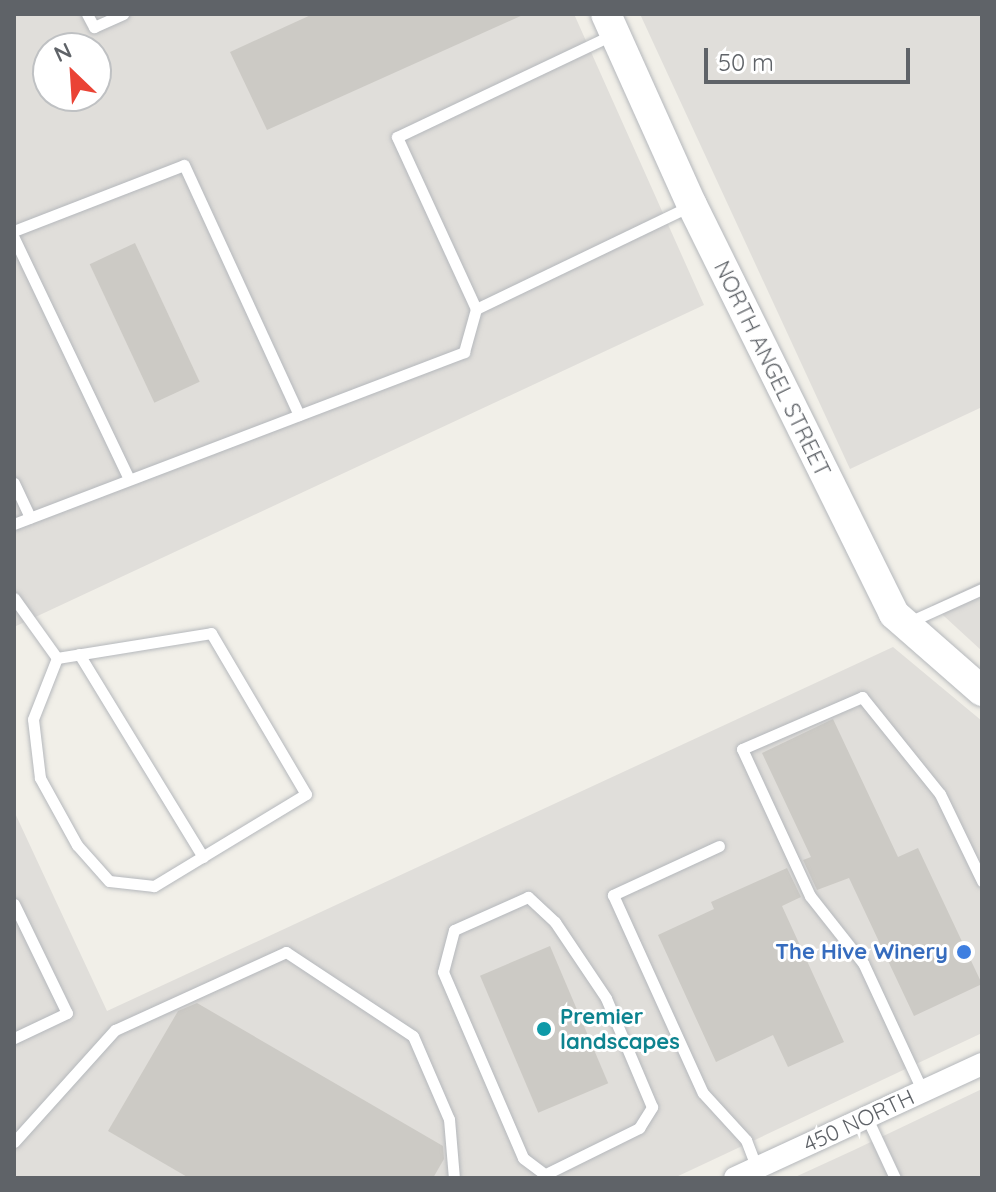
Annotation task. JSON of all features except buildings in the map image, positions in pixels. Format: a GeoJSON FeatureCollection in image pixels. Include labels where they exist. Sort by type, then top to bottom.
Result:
{"type":"FeatureCollection","features":[{"type":"Feature","properties":{"kind":"street","name":"NORTH ANGEL STREET"},"geometry":{"type":"LineString","coordinates":[[610,24],[692,205],[894,614],[982,691]]}},
{"type":"Feature","properties":{"kind":"street","name":"450 NORTH"},"geometry":{"type":"LineString","coordinates":[[735,1178],[982,1064]]}},
{"type":"Feature","properties":{"kind":"lane"},"geometry":{"type":"LineString","coordinates":[[87,14],[94,27],[123,14]]}},
{"type":"Feature","properties":{"kind":"lane"},"geometry":{"type":"LineString","coordinates":[[14,524],[464,352],[476,309],[397,137],[610,24]]}},
{"type":"Feature","properties":{"kind":"lane"},"geometry":{"type":"LineString","coordinates":[[14,231],[184,165],[299,415]]}},
{"type":"Feature","properties":{"kind":"lane"},"geometry":{"type":"LineString","coordinates":[[476,309],[692,205]]}},
{"type":"Feature","properties":{"kind":"lane"},"geometry":{"type":"LineString","coordinates":[[14,238],[129,479]]}},
{"type":"Feature","properties":{"kind":"lane"},"geometry":{"type":"LineString","coordinates":[[14,483],[30,518]]}},
{"type":"Feature","properties":{"kind":"lane"},"geometry":{"type":"LineString","coordinates":[[905,624],[982,589]]}},
{"type":"Feature","properties":{"kind":"lane"},"geometry":{"type":"LineString","coordinates":[[14,598],[57,658]]}},
{"type":"Feature","properties":{"kind":"lane"},"geometry":{"type":"LineString","coordinates":[[211,633],[306,794],[154,886],[109,881],[77,845],[40,778],[33,719],[57,658],[211,633]]}},
{"type":"Feature","properties":{"kind":"lane"},"geometry":{"type":"LineString","coordinates":[[79,654],[203,857]]}},
{"type":"Feature","properties":{"kind":"lane"},"geometry":{"type":"LineString","coordinates":[[923,1092],[863,963],[810,896],[742,749],[862,697],[940,794],[982,881]]}},
{"type":"Feature","properties":{"kind":"lane"},"geometry":{"type":"LineString","coordinates":[[719,846],[613,895],[703,1093],[746,1140],[757,1168]]}},
{"type":"Feature","properties":{"kind":"lane"},"geometry":{"type":"LineString","coordinates":[[528,897],[555,922],[606,998],[652,1107],[639,1128],[549,1176],[523,1158],[443,972],[454,930],[528,897]]}},
{"type":"Feature","properties":{"kind":"lane"},"geometry":{"type":"LineString","coordinates":[[14,904],[67,1013],[14,1038]]}},
{"type":"Feature","properties":{"kind":"lane"},"geometry":{"type":"LineString","coordinates":[[14,1142],[115,1030],[286,952],[413,1036],[449,1119],[454,1178]]}},
{"type":"Feature","properties":{"kind":"lane"},"geometry":{"type":"LineString","coordinates":[[867,1118],[895,1178]]}},
{"type":"Feature","properties":{"kind":"shaded area"},"geometry":{"type":"Polygon","coordinates":[[[14,14],[574,14],[704,305],[14,627],[14,14]]]}},
{"type":"Feature","properties":{"kind":"shaded area"},"geometry":{"type":"Polygon","coordinates":[[[640,14],[982,14],[982,407],[850,469],[640,14]]]}},
{"type":"Feature","properties":{"kind":"shaded area"},"geometry":{"type":"Polygon","coordinates":[[[982,581],[982,651],[932,605],[982,581]]]}},
{"type":"Feature","properties":{"kind":"shaded area"},"geometry":{"type":"Polygon","coordinates":[[[893,647],[982,721],[982,1033],[674,1178],[14,1178],[14,811],[107,1011],[893,647]]]}},
{"type":"Feature","properties":{"kind":"shaded area"},"geometry":{"type":"Polygon","coordinates":[[[982,1089],[982,1178],[793,1178],[854,1150],[982,1089]]]}},
{"type":"Feature","properties":{"kind":"place","name":"The Hive Winery"},"geometry":{"type":"Point","coordinates":[964,952]}},
{"type":"Feature","properties":{"kind":"place","name":"Premier landscapes"},"geometry":{"type":"Point","coordinates":[544,1029]}}]}
